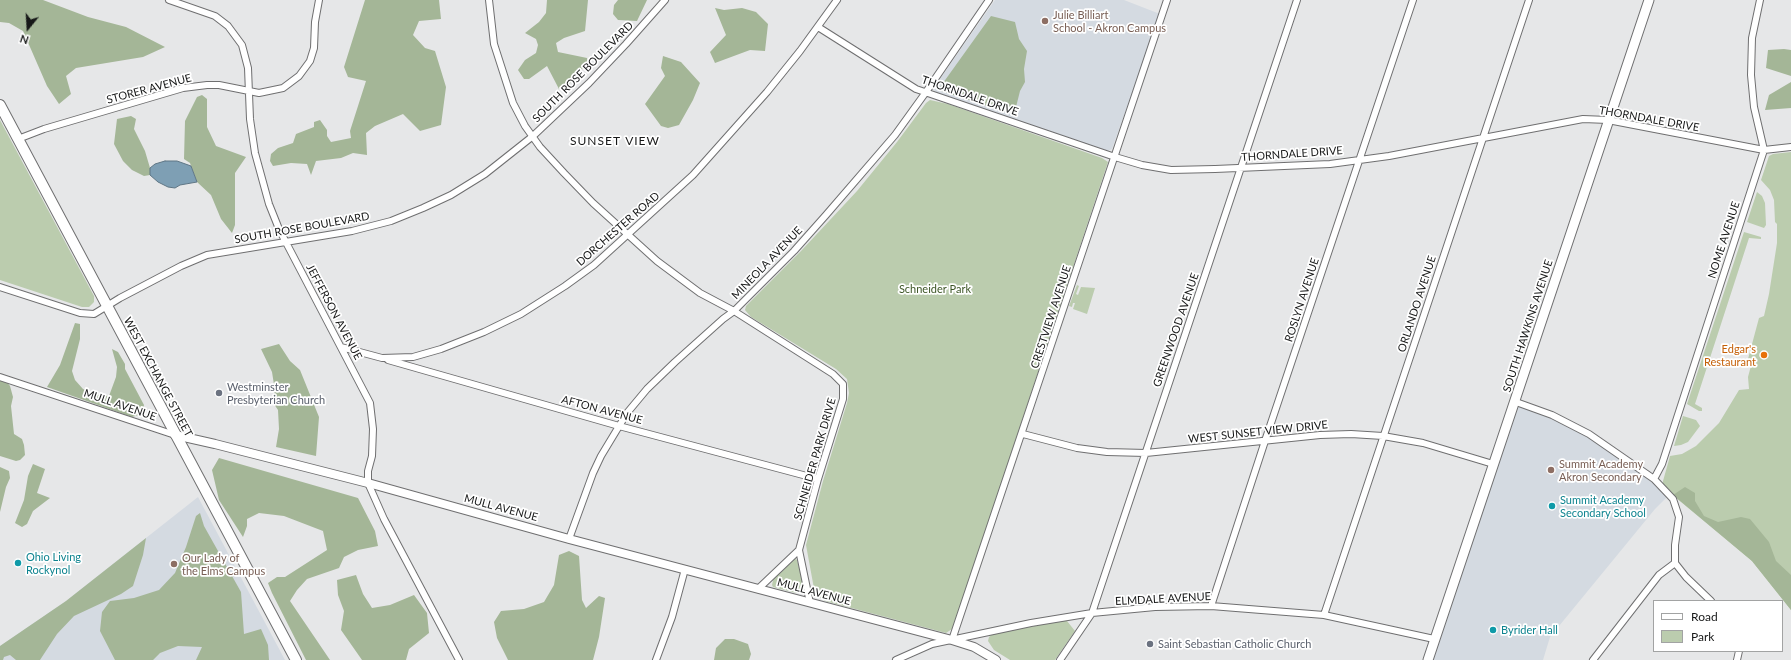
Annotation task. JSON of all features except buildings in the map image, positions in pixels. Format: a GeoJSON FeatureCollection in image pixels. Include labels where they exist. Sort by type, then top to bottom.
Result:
{"type":"FeatureCollection","features":[{"type":"Feature","properties":{"kind":"main road","name":"SOUTH HAWKINS AVENUE"},"geometry":{"type":"LineString","coordinates":[[1428,660],[1493,464],[1516,402],[1608,120],[1649,0]]}},
{"type":"Feature","properties":{"kind":"main road","name":"WEST EXCHANGE STREET"},"geometry":{"type":"LineString","coordinates":[[0,105],[296,660]]}},
{"type":"Feature","properties":{"kind":"street","name":"JEFFERSON AVENUE"},"geometry":{"type":"LineString","coordinates":[[169,0],[206,12],[223,22],[240,41],[245,54],[250,119],[255,153],[269,204],[286,242],[360,382],[372,409],[373,447],[368,471],[368,483],[384,519],[459,660]]}},
{"type":"Feature","properties":{"kind":"street","name":"STORER AVENUE"},"geometry":{"type":"LineString","coordinates":[[18,139],[44,129],[183,88],[207,85],[248,89],[259,93],[278,90],[290,84],[304,71],[310,61],[314,48],[315,22],[319,0]]}},
{"type":"Feature","properties":{"kind":"street"},"geometry":{"type":"LineString","coordinates":[[489,0],[494,44],[506,87],[518,114],[533,136],[564,173],[657,261],[700,293],[734,311]]}},
{"type":"Feature","properties":{"kind":"street","name":"SOUTH ROSE BOULEVARD"},"geometry":{"type":"LineString","coordinates":[[0,287],[80,313],[94,314],[181,266],[202,257],[218,253],[352,231],[391,221],[423,208],[451,195],[486,174],[533,136],[589,83],[665,0]]}},
{"type":"Feature","properties":{"kind":"street","name":"DORCHESTER ROAD"},"geometry":{"type":"LineString","coordinates":[[341,347],[382,358],[413,356],[441,349],[503,323],[565,286],[594,265],[628,235],[671,196],[722,144],[767,92],[818,27],[837,0]]}},
{"type":"Feature","properties":{"kind":"street","name":"MINEOLA AVENUE"},"geometry":{"type":"LineString","coordinates":[[569,539],[593,473],[627,413],[658,378],[723,319],[734,311],[794,251],[826,215],[894,135],[926,92],[989,0]]}},
{"type":"Feature","properties":{"kind":"street","name":"CRESTVIEW AVENUE"},"geometry":{"type":"LineString","coordinates":[[952,640],[1167,0]]}},
{"type":"Feature","properties":{"kind":"street","name":"GREENWOOD AVENUE"},"geometry":{"type":"LineString","coordinates":[[1060,660],[1092,613],[1297,0]]}},
{"type":"Feature","properties":{"kind":"street","name":"ROSLYN AVENUE"},"geometry":{"type":"LineString","coordinates":[[1212,606],[1264,441],[1361,158],[1413,0]]}},
{"type":"Feature","properties":{"kind":"street","name":"ORLANDO AVENUE"},"geometry":{"type":"LineString","coordinates":[[1324,615],[1529,0]]}},
{"type":"Feature","properties":{"kind":"street"},"geometry":{"type":"LineString","coordinates":[[1760,0],[1752,38],[1751,75],[1754,107],[1764,150]]}},
{"type":"Feature","properties":{"kind":"street","name":"THORNDALE DRIVE"},"geometry":{"type":"LineString","coordinates":[[818,27],[916,90],[926,92],[1115,157],[1171,170],[1304,166],[1361,158],[1389,156],[1583,119],[1608,120],[1764,150],[1791,147]]}},
{"type":"Feature","properties":{"kind":"street","name":"NOME AVENUE"},"geometry":{"type":"LineString","coordinates":[[1654,479],[1664,459],[1764,150]]}},
{"type":"Feature","properties":{"kind":"street","name":"SCHNEIDER PARK DRIVE"},"geometry":{"type":"LineString","coordinates":[[734,311],[833,374],[844,386],[843,399],[818,479],[799,550],[810,603]]}},
{"type":"Feature","properties":{"kind":"street","name":"AFTON AVENUE"},"geometry":{"type":"LineString","coordinates":[[382,358],[619,426],[818,479]]}},
{"type":"Feature","properties":{"kind":"street","name":"MULL AVENUE"},"geometry":{"type":"LineString","coordinates":[[0,377],[175,435],[368,483],[569,539],[974,646],[996,660]]}},
{"type":"Feature","properties":{"kind":"street"},"geometry":{"type":"LineString","coordinates":[[1516,402],[1552,415],[1589,434],[1654,479],[1673,499],[1679,517],[1675,544],[1675,563],[1686,577],[1711,600]]}},
{"type":"Feature","properties":{"kind":"street","name":"WEST SUNSET VIEW DRIVE"},"geometry":{"type":"LineString","coordinates":[[1022,434],[1078,448],[1107,452],[1146,453],[1320,435],[1351,434],[1383,436],[1438,447],[1493,464]]}},
{"type":"Feature","properties":{"kind":"street"},"geometry":{"type":"LineString","coordinates":[[758,589],[799,550]]}},
{"type":"Feature","properties":{"kind":"street"},"geometry":{"type":"LineString","coordinates":[[1593,660],[1659,576],[1675,563]]}},
{"type":"Feature","properties":{"kind":"street"},"geometry":{"type":"LineString","coordinates":[[656,660],[672,617],[685,569]]}},
{"type":"Feature","properties":{"kind":"street","name":"ELMDALE AVENUE"},"geometry":{"type":"LineString","coordinates":[[896,660],[932,644],[1031,623],[1092,613],[1155,607],[1212,606],[1324,615],[1434,639]]}},
{"type":"Feature","properties":{"kind":"shaded area"},"geometry":{"type":"Polygon","coordinates":[[[995,0],[1124,0],[1160,14],[1112,149],[1108,151],[1086,144],[936,92],[933,89],[995,0]]]}},
{"type":"Feature","properties":{"kind":"shaded area"},"geometry":{"type":"Polygon","coordinates":[[[1516,402],[1541,411],[1613,449],[1669,495],[1655,509],[1550,637],[1543,660],[1428,660],[1516,402]]]}},
{"type":"Feature","properties":{"kind":"shaded area","name":"Our Lady of the Elms Campus"},"geometry":{"type":"Polygon","coordinates":[[[198,497],[285,660],[0,660],[0,646],[66,601],[198,497]]]}},
{"type":"Feature","properties":{"kind":"green space"},"geometry":{"type":"Polygon","coordinates":[[[0,0],[43,0],[88,17],[126,27],[165,47],[143,57],[76,68],[66,76],[71,94],[59,104],[47,86],[23,31],[9,23],[0,22],[0,0]]]}},
{"type":"Feature","properties":{"kind":"green space"},"geometry":{"type":"Polygon","coordinates":[[[365,0],[439,0],[441,19],[419,21],[413,35],[425,48],[435,51],[446,87],[441,125],[420,131],[403,114],[375,126],[366,133],[367,155],[353,153],[341,158],[316,161],[311,175],[307,164],[291,163],[273,166],[270,161],[271,154],[278,148],[293,143],[296,134],[314,127],[314,122],[320,120],[327,130],[327,136],[331,142],[351,138],[350,131],[366,81],[348,77],[344,67],[365,0]]]}},
{"type":"Feature","properties":{"kind":"green space"},"geometry":{"type":"Polygon","coordinates":[[[547,0],[588,0],[585,31],[564,38],[556,43],[558,52],[587,58],[588,65],[580,71],[567,87],[559,89],[547,66],[529,79],[524,79],[518,70],[525,60],[536,53],[538,45],[536,39],[525,33],[539,22],[546,13],[547,0]]]}},
{"type":"Feature","properties":{"kind":"green space"},"geometry":{"type":"Polygon","coordinates":[[[618,0],[647,0],[637,21],[618,20],[613,14],[614,5],[618,0]]]}},
{"type":"Feature","properties":{"kind":"green space"},"geometry":{"type":"Polygon","coordinates":[[[715,8],[724,10],[742,8],[756,12],[768,24],[765,51],[750,50],[715,63],[710,52],[726,35],[715,8]]]}},
{"type":"Feature","properties":{"kind":"green space"},"geometry":{"type":"Polygon","coordinates":[[[991,16],[1015,22],[1019,39],[1027,51],[1024,69],[1025,82],[1020,91],[1016,107],[1009,113],[938,90],[991,16]]]}},
{"type":"Feature","properties":{"kind":"green space"},"geometry":{"type":"Polygon","coordinates":[[[1768,50],[1791,50],[1791,76],[1766,68],[1768,50]]]}},
{"type":"Feature","properties":{"kind":"green space"},"geometry":{"type":"Polygon","coordinates":[[[663,56],[681,62],[700,83],[693,100],[679,125],[668,128],[661,126],[645,104],[665,76],[661,68],[663,56]]]}},
{"type":"Feature","properties":{"kind":"green space"},"geometry":{"type":"Polygon","coordinates":[[[1791,82],[1791,108],[1765,110],[1769,95],[1791,82]]]}},
{"type":"Feature","properties":{"kind":"green space"},"geometry":{"type":"Polygon","coordinates":[[[202,95],[207,99],[207,127],[216,146],[246,157],[235,173],[235,225],[232,233],[221,219],[211,195],[197,182],[190,163],[184,159],[185,121],[197,97],[202,95]]]}},
{"type":"Feature","properties":{"kind":"green space","name":"Schneider Park"},"geometry":{"type":"Polygon","coordinates":[[[930,100],[948,104],[1102,158],[1108,162],[955,622],[952,629],[946,633],[825,601],[815,594],[806,545],[823,481],[847,403],[849,393],[847,379],[836,369],[751,317],[745,310],[746,306],[801,251],[857,191],[897,142],[926,103],[930,100]]]}},
{"type":"Feature","properties":{"kind":"green space"},"geometry":{"type":"Polygon","coordinates":[[[131,116],[136,119],[134,129],[145,151],[150,168],[150,175],[144,176],[132,170],[123,161],[114,144],[117,119],[131,116]]]}},
{"type":"Feature","properties":{"kind":"green space"},"geometry":{"type":"Polygon","coordinates":[[[0,120],[94,296],[94,302],[89,307],[82,307],[0,280],[0,120]]]}},
{"type":"Feature","properties":{"kind":"green space"},"geometry":{"type":"Polygon","coordinates":[[[1791,152],[1791,610],[1752,561],[1663,487],[1663,481],[1670,456],[1682,454],[1696,446],[1719,423],[1739,390],[1749,389],[1748,377],[1752,362],[1748,359],[1759,318],[1764,316],[1777,243],[1777,224],[1775,222],[1774,200],[1770,190],[1761,180],[1769,156],[1773,154],[1791,152]]]}},
{"type":"Feature","properties":{"kind":"green space"},"geometry":{"type":"Polygon","coordinates":[[[1757,192],[1762,196],[1765,203],[1766,225],[1764,228],[1747,222],[1757,192]]]}},
{"type":"Feature","properties":{"kind":"green space"},"geometry":{"type":"Polygon","coordinates":[[[1744,232],[1761,237],[1761,239],[1749,238],[1695,404],[1702,408],[1702,411],[1699,411],[1687,404],[1744,232]]]}},
{"type":"Feature","properties":{"kind":"green space"},"geometry":{"type":"Polygon","coordinates":[[[1077,285],[1079,286],[1076,294],[1078,295],[1081,287],[1095,288],[1087,314],[1073,309],[1075,303],[1073,303],[1072,307],[1069,306],[1077,285]]]}},
{"type":"Feature","properties":{"kind":"green space"},"geometry":{"type":"Polygon","coordinates":[[[75,323],[80,324],[80,339],[72,371],[75,380],[83,389],[98,395],[109,396],[116,377],[117,367],[112,349],[118,352],[125,364],[125,369],[144,405],[142,414],[132,417],[47,387],[60,365],[75,323]]]}},
{"type":"Feature","properties":{"kind":"green space"},"geometry":{"type":"Polygon","coordinates":[[[279,344],[290,361],[300,370],[319,417],[316,456],[276,447],[279,429],[278,410],[272,401],[275,391],[272,372],[261,349],[279,344]]]}},
{"type":"Feature","properties":{"kind":"green space"},"geometry":{"type":"Polygon","coordinates":[[[0,380],[7,382],[10,386],[13,397],[11,406],[14,434],[22,439],[24,445],[25,455],[20,460],[16,461],[0,456],[0,380]]]}},
{"type":"Feature","properties":{"kind":"green space"},"geometry":{"type":"Polygon","coordinates":[[[1683,416],[1696,420],[1700,426],[1688,442],[1674,446],[1683,416]]]}},
{"type":"Feature","properties":{"kind":"green space"},"geometry":{"type":"Polygon","coordinates":[[[219,458],[358,498],[375,531],[378,546],[358,550],[344,557],[339,568],[307,579],[290,601],[330,660],[306,660],[268,583],[277,577],[285,577],[327,550],[323,531],[284,516],[259,513],[247,519],[247,526],[243,537],[219,500],[212,470],[219,458]]]}},
{"type":"Feature","properties":{"kind":"green space"},"geometry":{"type":"Polygon","coordinates":[[[33,464],[45,469],[37,493],[50,498],[33,511],[27,524],[22,527],[15,523],[24,500],[28,476],[33,464]]]}},
{"type":"Feature","properties":{"kind":"green space"},"geometry":{"type":"Polygon","coordinates":[[[0,467],[9,471],[10,478],[6,487],[0,512],[0,467]]]}},
{"type":"Feature","properties":{"kind":"green space"},"geometry":{"type":"Polygon","coordinates":[[[1685,487],[1695,493],[1695,501],[1704,516],[1718,522],[1741,517],[1750,519],[1769,542],[1776,561],[1791,575],[1791,610],[1752,561],[1673,495],[1685,487]]]}},
{"type":"Feature","properties":{"kind":"green space"},"geometry":{"type":"Polygon","coordinates":[[[200,513],[204,526],[241,592],[244,634],[261,629],[268,645],[269,660],[196,660],[202,647],[178,646],[160,653],[153,660],[115,660],[100,631],[102,612],[110,601],[134,598],[159,590],[175,573],[186,547],[196,516],[200,513]]]}},
{"type":"Feature","properties":{"kind":"green space"},"geometry":{"type":"Polygon","coordinates":[[[146,538],[143,555],[133,586],[121,594],[74,616],[57,634],[40,660],[16,660],[10,655],[4,657],[3,660],[0,660],[0,646],[66,601],[146,538]]]}},
{"type":"Feature","properties":{"kind":"green space"},"geometry":{"type":"Polygon","coordinates":[[[569,551],[579,556],[582,600],[586,608],[599,596],[605,598],[599,637],[593,660],[508,660],[497,638],[494,622],[501,611],[524,609],[544,602],[554,585],[559,555],[569,551]]]}},
{"type":"Feature","properties":{"kind":"green space"},"geometry":{"type":"Polygon","coordinates":[[[794,558],[797,560],[804,585],[804,590],[802,593],[796,593],[773,587],[772,585],[774,576],[794,558]]]}},
{"type":"Feature","properties":{"kind":"green space"},"geometry":{"type":"Polygon","coordinates":[[[356,575],[363,594],[372,608],[390,605],[414,595],[427,613],[429,633],[409,649],[406,660],[362,660],[341,630],[344,611],[338,595],[337,580],[356,575]]]}},
{"type":"Feature","properties":{"kind":"green space"},"geometry":{"type":"Polygon","coordinates":[[[1067,621],[1075,631],[1055,660],[1010,660],[994,650],[988,641],[992,634],[1067,621]]]}},
{"type":"Feature","properties":{"kind":"green space"},"geometry":{"type":"Polygon","coordinates":[[[725,639],[734,639],[748,644],[751,654],[749,660],[714,660],[716,648],[725,639]]]}},
{"type":"Feature","properties":{"kind":"water"},"geometry":{"type":"Polygon","coordinates":[[[165,161],[177,161],[191,166],[197,182],[180,185],[175,188],[168,187],[158,182],[150,175],[150,168],[155,164],[165,161]]]}},
{"type":"Feature","properties":{"kind":"place","name":"Julie Billiart School - Akron Campus"},"geometry":{"type":"Point","coordinates":[1045,21]}},
{"type":"Feature","properties":{"kind":"place","name":"Edgar's Restaurant"},"geometry":{"type":"Point","coordinates":[1764,355]}},
{"type":"Feature","properties":{"kind":"place","name":"Westminster Presbyterian Church"},"geometry":{"type":"Point","coordinates":[219,393]}},
{"type":"Feature","properties":{"kind":"place","name":"Summit Academy Akron Secondary"},"geometry":{"type":"Point","coordinates":[1551,470]}},
{"type":"Feature","properties":{"kind":"place","name":"Summit Academy Secondary School"},"geometry":{"type":"Point","coordinates":[1552,506]}},
{"type":"Feature","properties":{"kind":"place","name":"Ohio Living Rockynol"},"geometry":{"type":"Point","coordinates":[18,563]}},
{"type":"Feature","properties":{"kind":"place","name":"Our Lady of the Elms Campus"},"geometry":{"type":"Point","coordinates":[174,564]}},
{"type":"Feature","properties":{"kind":"place","name":"Byrider Hall"},"geometry":{"type":"Point","coordinates":[1493,630]}},
{"type":"Feature","properties":{"kind":"place","name":"Saint Sebastian Catholic Church"},"geometry":{"type":"Point","coordinates":[1150,644]}},
{"type":"Feature","properties":{"kind":"district","name":"SUNSET VIEW"},"geometry":{"type":"Point","coordinates":[615,141]}}]}
